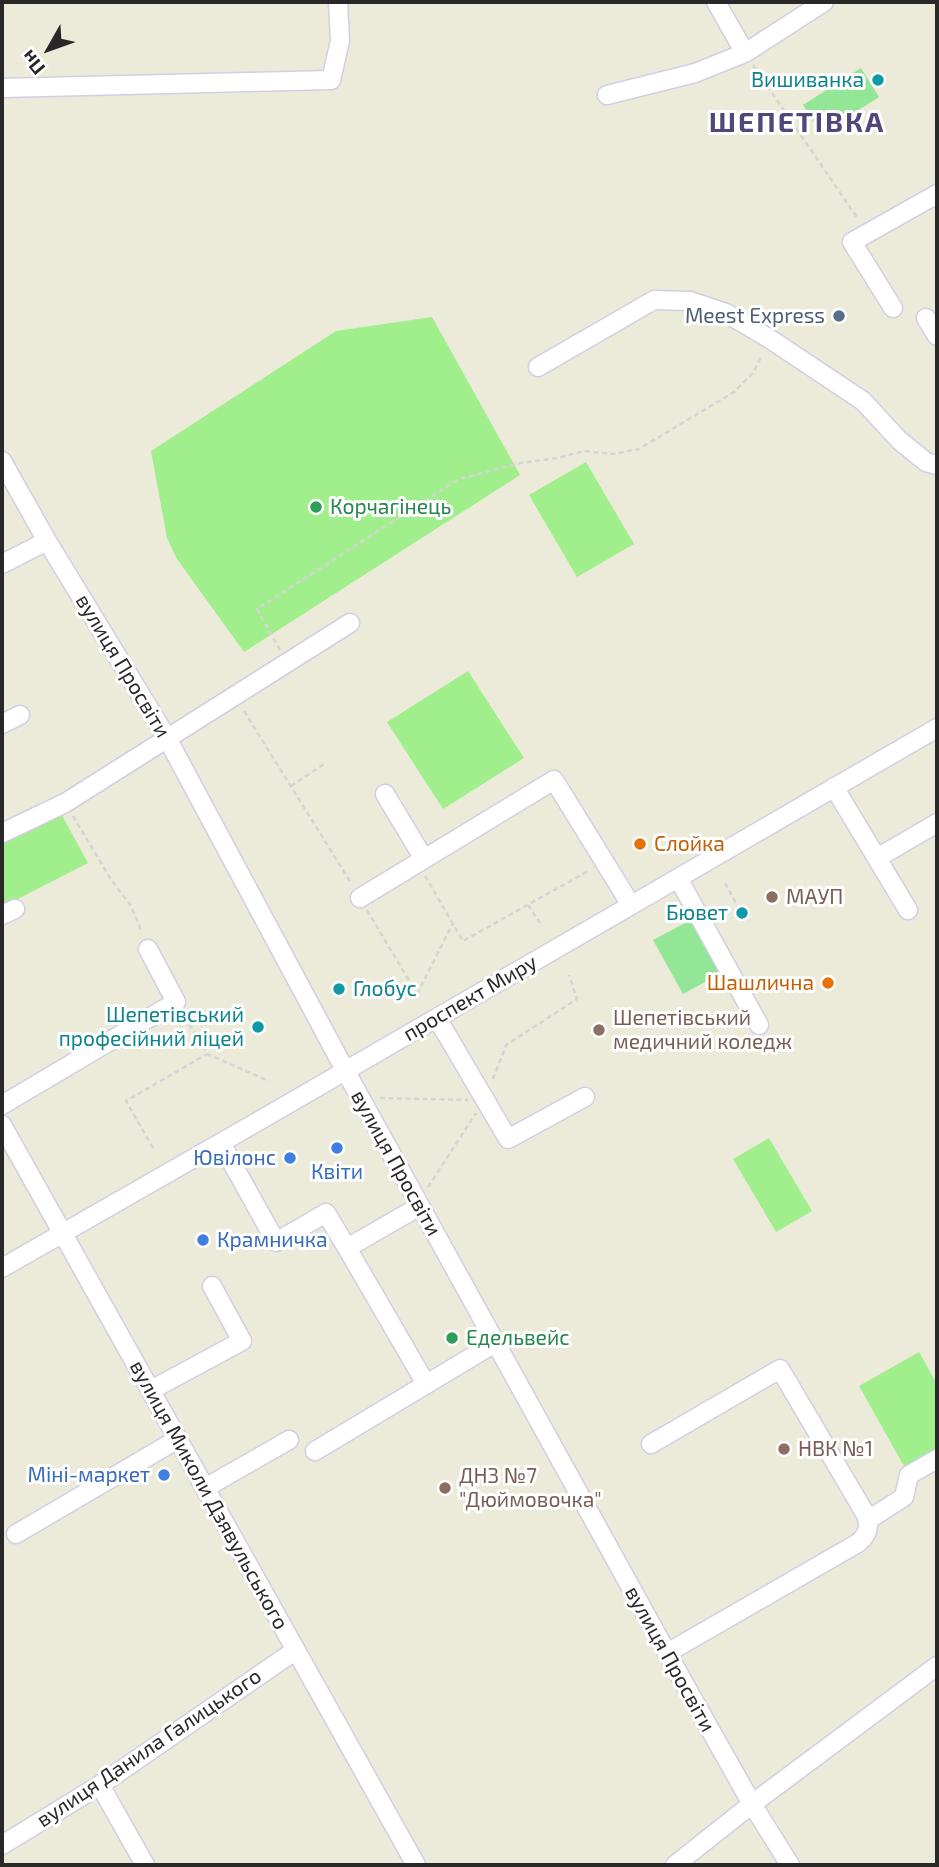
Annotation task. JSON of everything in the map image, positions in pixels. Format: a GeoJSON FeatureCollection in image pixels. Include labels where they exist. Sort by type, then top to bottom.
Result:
{"type":"FeatureCollection","features":[{"type":"Feature","properties":{"kind":"street"},"geometry":{"type":"LineString","coordinates":[[2,88],[331,80],[340,41],[338,2]]}},
{"type":"Feature","properties":{"kind":"street"},"geometry":{"type":"LineString","coordinates":[[716,2],[745,53]]}},
{"type":"Feature","properties":{"kind":"street"},"geometry":{"type":"LineString","coordinates":[[607,95],[695,73],[745,53],[824,2]]}},
{"type":"Feature","properties":{"kind":"street"},"geometry":{"type":"LineString","coordinates":[[892,308],[852,242],[937,194]]}},
{"type":"Feature","properties":{"kind":"street"},"geometry":{"type":"LineString","coordinates":[[538,367],[654,300],[690,301],[726,313],[770,338],[863,401],[899,440],[926,462],[937,465]]}},
{"type":"Feature","properties":{"kind":"street"},"geometry":{"type":"LineString","coordinates":[[926,318],[937,336]]}},
{"type":"Feature","properties":{"kind":"street","name":"вулиця Просвіти"},"geometry":{"type":"LineString","coordinates":[[2,461],[47,541],[167,738],[345,1070],[423,1198],[495,1343],[752,1804],[790,1865]]}},
{"type":"Feature","properties":{"kind":"street"},"geometry":{"type":"LineString","coordinates":[[2,564],[47,541]]}},
{"type":"Feature","properties":{"kind":"street"},"geometry":{"type":"LineString","coordinates":[[2,833],[65,803],[350,623]]}},
{"type":"Feature","properties":{"kind":"street"},"geometry":{"type":"LineString","coordinates":[[2,724],[20,715]]}},
{"type":"Feature","properties":{"kind":"street","name":"проспект Миру"},"geometry":{"type":"LineString","coordinates":[[2,1268],[937,728]]}},
{"type":"Feature","properties":{"kind":"street"},"geometry":{"type":"LineString","coordinates":[[360,898],[554,780],[631,905]]}},
{"type":"Feature","properties":{"kind":"street"},"geometry":{"type":"LineString","coordinates":[[834,788],[908,910]]}},
{"type":"Feature","properties":{"kind":"street"},"geometry":{"type":"LineString","coordinates":[[385,794],[421,861]]}},
{"type":"Feature","properties":{"kind":"street"},"geometry":{"type":"LineString","coordinates":[[877,859],[937,823]]}},
{"type":"Feature","properties":{"kind":"street"},"geometry":{"type":"LineString","coordinates":[[678,878],[759,1025]]}},
{"type":"Feature","properties":{"kind":"street"},"geometry":{"type":"LineString","coordinates":[[2,1105],[176,1002],[148,949]]}},
{"type":"Feature","properties":{"kind":"street"},"geometry":{"type":"LineString","coordinates":[[437,1018],[508,1139],[585,1097]]}},
{"type":"Feature","properties":{"kind":"street","name":"вулиця Миколи Дзявульського"},"geometry":{"type":"LineString","coordinates":[[2,1125],[416,1865]]}},
{"type":"Feature","properties":{"kind":"street"},"geometry":{"type":"LineString","coordinates":[[221,1143],[276,1242],[326,1213],[426,1384]]}},
{"type":"Feature","properties":{"kind":"street"},"geometry":{"type":"LineString","coordinates":[[347,1248],[423,1198]]}},
{"type":"Feature","properties":{"kind":"street"},"geometry":{"type":"LineString","coordinates":[[151,1390],[242,1340],[212,1286]]}},
{"type":"Feature","properties":{"kind":"street"},"geometry":{"type":"LineString","coordinates":[[315,1451],[495,1343]]}},
{"type":"Feature","properties":{"kind":"street"},"geometry":{"type":"LineString","coordinates":[[651,1444],[780,1370],[868,1520],[868,1531],[858,1543],[667,1653]]}},
{"type":"Feature","properties":{"kind":"street"},"geometry":{"type":"LineString","coordinates":[[16,1534],[178,1439]]}},
{"type":"Feature","properties":{"kind":"street"},"geometry":{"type":"LineString","coordinates":[[205,1488],[289,1440]]}},
{"type":"Feature","properties":{"kind":"street"},"geometry":{"type":"LineString","coordinates":[[868,1520],[904,1497],[909,1475],[937,1459]]}},
{"type":"Feature","properties":{"kind":"street","name":"вулиця Данила Галицького"},"geometry":{"type":"LineString","coordinates":[[2,1845],[100,1785],[296,1650]]}},
{"type":"Feature","properties":{"kind":"street"},"geometry":{"type":"LineString","coordinates":[[675,1865],[937,1665]]}},
{"type":"Feature","properties":{"kind":"street"},"geometry":{"type":"LineString","coordinates":[[100,1785],[145,1865]]}},
{"type":"Feature","properties":{"kind":"path"},"geometry":{"type":"LineString","coordinates":[[745,53],[867,233]]}},
{"type":"Feature","properties":{"kind":"path"},"geometry":{"type":"LineString","coordinates":[[287,662],[257,609],[459,479],[584,451],[613,454],[639,449],[734,392],[753,373],[770,338]]}},
{"type":"Feature","properties":{"kind":"path"},"geometry":{"type":"LineString","coordinates":[[234,695],[418,994],[453,923]]}},
{"type":"Feature","properties":{"kind":"path"},"geometry":{"type":"LineString","coordinates":[[292,786],[324,764]]}},
{"type":"Feature","properties":{"kind":"path"},"geometry":{"type":"LineString","coordinates":[[65,803],[110,878],[131,906],[148,949]]}},
{"type":"Feature","properties":{"kind":"path"},"geometry":{"type":"LineString","coordinates":[[421,861],[463,941],[605,861]]}},
{"type":"Feature","properties":{"kind":"path"},"geometry":{"type":"LineString","coordinates":[[725,883],[736,903]]}},
{"type":"Feature","properties":{"kind":"path"},"geometry":{"type":"LineString","coordinates":[[528,904],[540,923]]}},
{"type":"Feature","properties":{"kind":"path"},"geometry":{"type":"LineString","coordinates":[[423,1198],[485,1100],[506,1045],[577,999],[569,975]]}},
{"type":"Feature","properties":{"kind":"path"},"geometry":{"type":"LineString","coordinates":[[176,1002],[207,1055],[269,1081]]}},
{"type":"Feature","properties":{"kind":"path"},"geometry":{"type":"LineString","coordinates":[[153,1147],[126,1101],[207,1055]]}},
{"type":"Feature","properties":{"kind":"path"},"geometry":{"type":"LineString","coordinates":[[372,1098],[485,1100]]}},
{"type":"Feature","properties":{"kind":"green space"},"geometry":{"type":"Polygon","coordinates":[[[861,68],[879,97],[821,134],[803,105],[861,68]]]}},
{"type":"Feature","properties":{"kind":"green space","name":"Корчагінець"},"geometry":{"type":"Polygon","coordinates":[[[432,317],[520,475],[244,652],[177,559],[167,538],[151,451],[336,331],[432,317]]]}},
{"type":"Feature","properties":{"kind":"green space"},"geometry":{"type":"Polygon","coordinates":[[[586,462],[634,544],[577,577],[529,495],[586,462]]]}},
{"type":"Feature","properties":{"kind":"green space"},"geometry":{"type":"Polygon","coordinates":[[[468,671],[524,758],[443,809],[387,722],[468,671]]]}},
{"type":"Feature","properties":{"kind":"green space"},"geometry":{"type":"Polygon","coordinates":[[[59,810],[88,863],[2,907],[2,837],[59,810]]]}},
{"type":"Feature","properties":{"kind":"green space"},"geometry":{"type":"Polygon","coordinates":[[[691,920],[720,974],[683,994],[653,940],[691,920]]]}},
{"type":"Feature","properties":{"kind":"green space"},"geometry":{"type":"Polygon","coordinates":[[[769,1138],[812,1211],[776,1232],[733,1159],[769,1138]]]}},
{"type":"Feature","properties":{"kind":"green space"},"geometry":{"type":"Polygon","coordinates":[[[919,1352],[937,1384],[937,1459],[909,1475],[859,1386],[919,1352]]]}},
{"type":"Feature","properties":{"kind":"place","name":"Вишиванка"},"geometry":{"type":"Point","coordinates":[878,80]}},
{"type":"Feature","properties":{"kind":"place","name":"Meest Express"},"geometry":{"type":"Point","coordinates":[839,316]}},
{"type":"Feature","properties":{"kind":"place","name":"Корчагінець"},"geometry":{"type":"Point","coordinates":[316,507]}},
{"type":"Feature","properties":{"kind":"place","name":"Слойка"},"geometry":{"type":"Point","coordinates":[640,844]}},
{"type":"Feature","properties":{"kind":"place","name":"МАУП"},"geometry":{"type":"Point","coordinates":[772,897]}},
{"type":"Feature","properties":{"kind":"place","name":"Бювет"},"geometry":{"type":"Point","coordinates":[742,913]}},
{"type":"Feature","properties":{"kind":"place","name":"Шашлична"},"geometry":{"type":"Point","coordinates":[828,983]}},
{"type":"Feature","properties":{"kind":"place","name":"Глобус"},"geometry":{"type":"Point","coordinates":[339,989]}},
{"type":"Feature","properties":{"kind":"place","name":"Шепетівський професійний ліцей"},"geometry":{"type":"Point","coordinates":[258,1027]}},
{"type":"Feature","properties":{"kind":"place","name":"Шепетівський медичний коледж"},"geometry":{"type":"Point","coordinates":[599,1030]}},
{"type":"Feature","properties":{"kind":"place","name":"Квіти"},"geometry":{"type":"Point","coordinates":[337,1148]}},
{"type":"Feature","properties":{"kind":"place","name":"Ювілонс"},"geometry":{"type":"Point","coordinates":[290,1158]}},
{"type":"Feature","properties":{"kind":"place","name":"Крамничка"},"geometry":{"type":"Point","coordinates":[203,1240]}},
{"type":"Feature","properties":{"kind":"place","name":"Едельвейс"},"geometry":{"type":"Point","coordinates":[452,1338]}},
{"type":"Feature","properties":{"kind":"place","name":"НВК №1"},"geometry":{"type":"Point","coordinates":[784,1449]}},
{"type":"Feature","properties":{"kind":"place","name":"Міні-маркет"},"geometry":{"type":"Point","coordinates":[164,1475]}},
{"type":"Feature","properties":{"kind":"place","name":"ДНЗ №7 \"Дюймовочка\""},"geometry":{"type":"Point","coordinates":[445,1488]}},
{"type":"Feature","properties":{"kind":"district","name":"ШЕПЕТІВКА"},"geometry":{"type":"Point","coordinates":[797,123]}}]}
